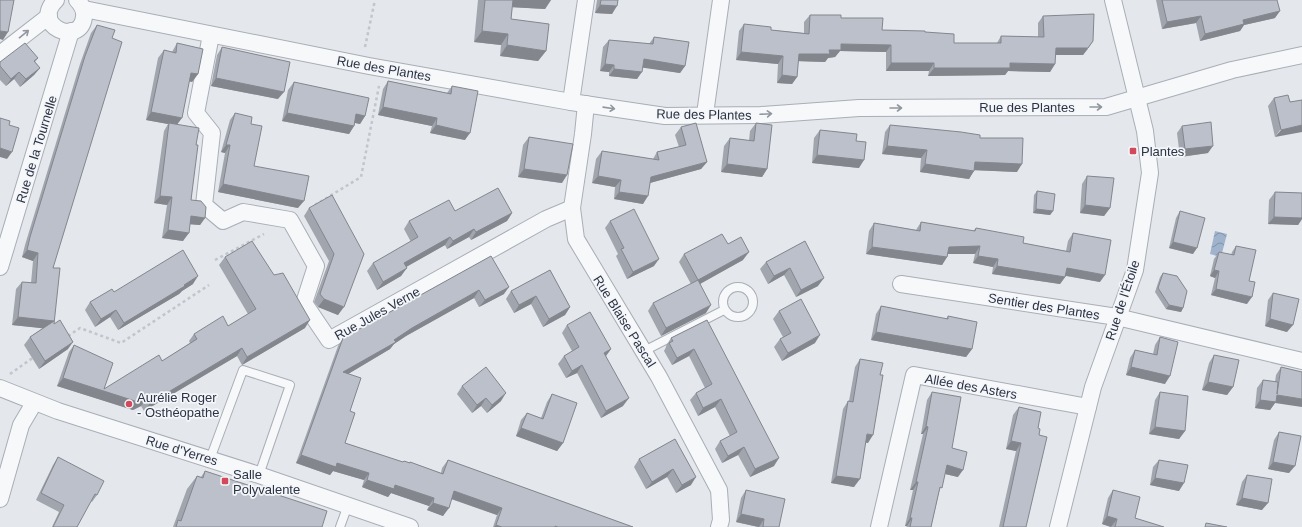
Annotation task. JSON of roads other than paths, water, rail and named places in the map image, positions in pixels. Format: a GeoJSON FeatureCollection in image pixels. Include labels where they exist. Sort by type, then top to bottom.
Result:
{"type":"FeatureCollection","features":[{"type":"Feature","properties":{"kind":"street"},"geometry":{"type":"LineString","coordinates":[[56,0],[50,7],[49,16],[54,27],[65,32],[71,31],[81,25],[85,15],[81,5]]}},
{"type":"Feature","properties":{"kind":"street","name":"Rue Blaise Pascal"},"geometry":{"type":"LineString","coordinates":[[586,0],[578,103],[583,134],[572,208],[576,239],[659,377],[719,490],[721,520],[719,527]]}},
{"type":"Feature","properties":{"kind":"street"},"geometry":{"type":"LineString","coordinates":[[705,114],[721,0]]}},
{"type":"Feature","properties":{"kind":"street","name":"Rue de l'Étoile"},"geometry":{"type":"LineString","coordinates":[[1058,527],[1088,407],[1117,317],[1135,270],[1150,173],[1145,131],[1138,97],[1113,0]]}},
{"type":"Feature","properties":{"kind":"street","name":"Rue des Plantes"},"geometry":{"type":"LineString","coordinates":[[81,5],[211,35],[369,66],[578,103],[665,116],[705,114],[761,115],[859,108],[1106,107],[1232,70],[1302,55]]}},
{"type":"Feature","properties":{"kind":"street"},"geometry":{"type":"LineString","coordinates":[[0,54],[49,16]]}},
{"type":"Feature","properties":{"kind":"street","name":"Rue de la Tournelle"},"geometry":{"type":"LineString","coordinates":[[0,267],[71,31]]}},
{"type":"Feature","properties":{"kind":"street","name":"Rue Jules Verne"},"geometry":{"type":"LineString","coordinates":[[211,35],[196,112],[212,133],[204,205],[223,221],[243,212],[290,220],[316,266],[304,302],[330,340],[546,219],[572,208]]}},
{"type":"Feature","properties":{"kind":"street","name":"Sentier des Plantes"},"geometry":{"type":"LineString","coordinates":[[901,284],[1117,317],[1302,361]]}},
{"type":"Feature","properties":{"kind":"street","name":"Allée des Asters"},"geometry":{"type":"LineString","coordinates":[[879,527],[914,375],[1088,407]]}},
{"type":"Feature","properties":{"kind":"street","name":"Rue d'Yerres"},"geometry":{"type":"LineString","coordinates":[[3,382],[34,403],[259,475],[410,527]]}},
{"type":"Feature","properties":{"kind":"street"},"geometry":{"type":"LineString","coordinates":[[0,499],[21,425],[34,403]]}},
{"type":"Feature","properties":{"kind":"lane"},"geometry":{"type":"LineString","coordinates":[[644,351],[724,310]]}},
{"type":"Feature","properties":{"kind":"lane"},"geometry":{"type":"LineString","coordinates":[[210,459],[243,370],[290,385],[259,475]]}},
{"type":"Feature","properties":{"kind":"lane"},"geometry":{"type":"LineString","coordinates":[[340,527],[348,505]]}},
{"type":"Feature","properties":{"kind":"water"},"geometry":{"type":"Polygon","coordinates":[[[1215,231],[1227,234],[1221,257],[1210,254],[1215,231]]]}},
{"type":"Feature","properties":{"kind":"place","name":"Plantes"},"geometry":{"type":"Point","coordinates":[1133,151]}},
{"type":"Feature","properties":{"kind":"place","name":"Aurélie Roger - Osthéopathe"},"geometry":{"type":"Point","coordinates":[129,404]}},
{"type":"Feature","properties":{"kind":"place","name":"Salle Polyvalente"},"geometry":{"type":"Point","coordinates":[225,481]}}]}
